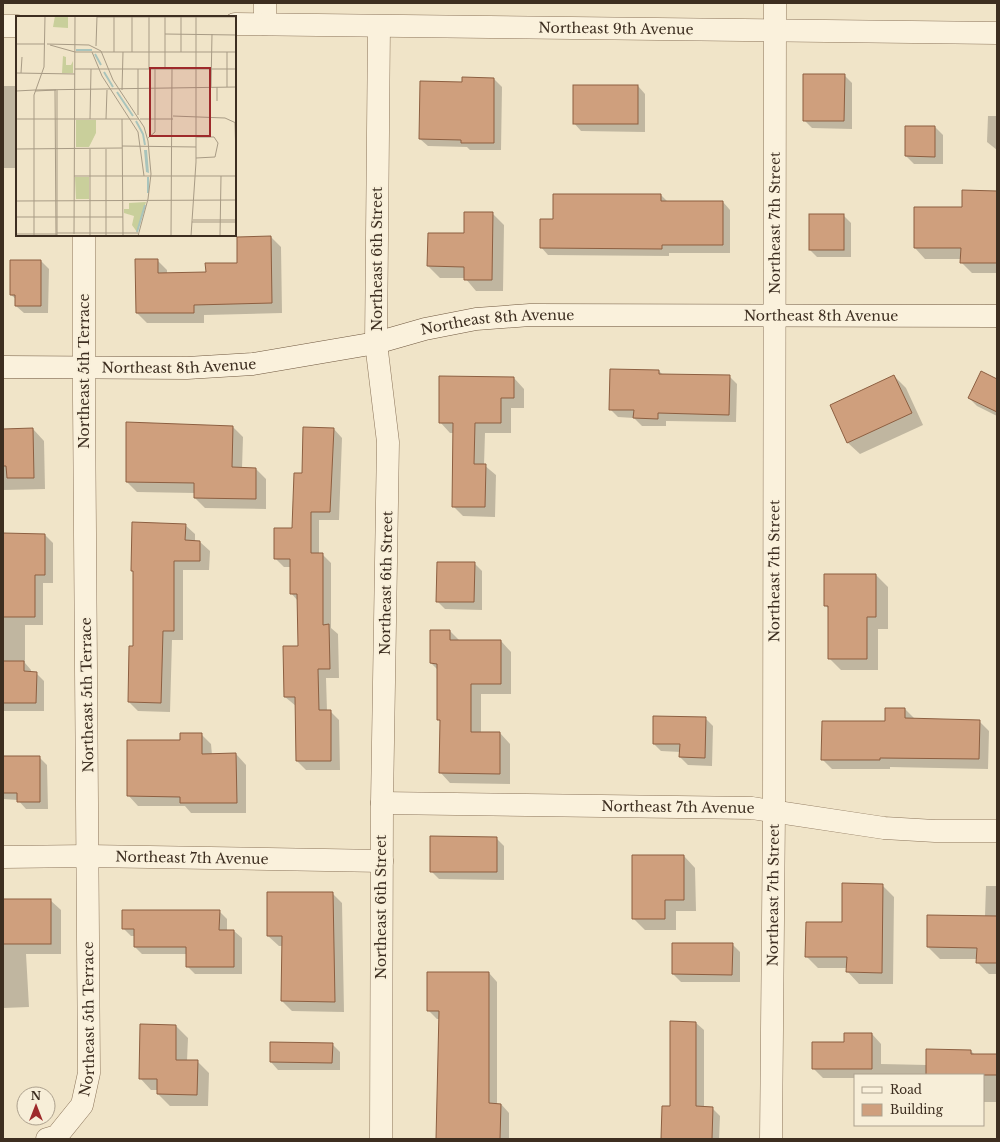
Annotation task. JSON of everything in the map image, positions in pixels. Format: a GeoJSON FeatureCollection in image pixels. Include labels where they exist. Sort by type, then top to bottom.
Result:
{"type":"FeatureCollection","features":[{"type":"Feature","properties":{"kind":"street","name":"Northeast 7th Street"},"geometry":{"type":"LineString","coordinates":[[770,1139],[774,811],[773,316],[775,3]]}},
{"type":"Feature","properties":{"kind":"street","name":"Northeast 9th Avenue"},"geometry":{"type":"LineString","coordinates":[[236,24],[265,14],[378,27],[997,33]]}},
{"type":"Feature","properties":{"kind":"street"},"geometry":{"type":"LineString","coordinates":[[3,26],[16,26]]}},
{"type":"Feature","properties":{"kind":"street","name":"Northeast 6th Street"},"geometry":{"type":"LineString","coordinates":[[378,27],[376,343],[388,442],[382,803],[381,1139]]}},
{"type":"Feature","properties":{"kind":"street","name":"Northeast 5th Terrace"},"geometry":{"type":"LineString","coordinates":[[47,1139],[57,1136],[82,1105],[89,1073],[84,236]]}},
{"type":"Feature","properties":{"kind":"street","name":"Northeast 8th Avenue"},"geometry":{"type":"LineString","coordinates":[[3,367],[187,368],[252,364],[376,343],[425,329],[476,319],[530,315],[997,316]]}},
{"type":"Feature","properties":{"kind":"street","name":"Northeast 7th Avenue"},"geometry":{"type":"LineString","coordinates":[[382,803],[744,808],[774,811],[884,828],[935,831],[997,831]]}},
{"type":"Feature","properties":{"kind":"street","name":"Northeast 7th Avenue"},"geometry":{"type":"LineString","coordinates":[[3,857],[88,856],[382,861]]}},
{"type":"Feature","properties":{"kind":"building"},"geometry":{"type":"Polygon","coordinates":[[[803,74],[845,74],[844,121],[803,121],[803,74]]]}},
{"type":"Feature","properties":{"kind":"building"},"geometry":{"type":"Polygon","coordinates":[[[462,77],[494,78],[494,143],[461,143],[461,140],[419,139],[420,81],[462,82],[462,77]]]}},
{"type":"Feature","properties":{"kind":"building"},"geometry":{"type":"Polygon","coordinates":[[[573,85],[638,85],[638,124],[573,124],[573,85]]]}},
{"type":"Feature","properties":{"kind":"building"},"geometry":{"type":"Polygon","coordinates":[[[905,126],[935,126],[935,157],[905,156],[905,126]]]}},
{"type":"Feature","properties":{"kind":"building"},"geometry":{"type":"Polygon","coordinates":[[[962,190],[997,191],[997,263],[960,263],[961,248],[914,248],[914,207],[962,207],[962,190]]]}},
{"type":"Feature","properties":{"kind":"building"},"geometry":{"type":"Polygon","coordinates":[[[553,194],[661,194],[661,201],[723,201],[723,245],[662,245],[662,249],[540,248],[540,219],[553,219],[553,194]]]}},
{"type":"Feature","properties":{"kind":"building"},"geometry":{"type":"Polygon","coordinates":[[[464,212],[493,212],[492,280],[464,280],[464,267],[427,266],[428,233],[464,233],[464,212]]]}},
{"type":"Feature","properties":{"kind":"building"},"geometry":{"type":"Polygon","coordinates":[[[809,214],[844,214],[844,250],[809,250],[809,214]]]}},
{"type":"Feature","properties":{"kind":"building"},"geometry":{"type":"Polygon","coordinates":[[[271,236],[272,303],[194,305],[194,313],[136,313],[135,259],[158,259],[158,273],[206,272],[205,263],[237,263],[237,237],[271,236]]]}},
{"type":"Feature","properties":{"kind":"building"},"geometry":{"type":"Polygon","coordinates":[[[10,260],[41,260],[41,306],[15,306],[15,295],[10,295],[10,260]]]}},
{"type":"Feature","properties":{"kind":"building"},"geometry":{"type":"Polygon","coordinates":[[[610,369],[659,370],[659,374],[730,375],[729,415],[658,413],[658,419],[633,418],[634,410],[609,410],[610,369]]]}},
{"type":"Feature","properties":{"kind":"building"},"geometry":{"type":"Polygon","coordinates":[[[981,371],[997,379],[997,412],[968,398],[981,371]]]}},
{"type":"Feature","properties":{"kind":"building"},"geometry":{"type":"Polygon","coordinates":[[[894,375],[912,413],[847,443],[830,405],[894,375]]]}},
{"type":"Feature","properties":{"kind":"building"},"geometry":{"type":"Polygon","coordinates":[[[439,376],[514,377],[514,398],[501,398],[501,423],[475,423],[474,464],[486,464],[485,507],[452,507],[453,423],[439,423],[439,376]]]}},
{"type":"Feature","properties":{"kind":"building"},"geometry":{"type":"Polygon","coordinates":[[[126,422],[233,426],[232,467],[256,468],[256,499],[194,498],[194,483],[126,482],[126,422]]]}},
{"type":"Feature","properties":{"kind":"building"},"geometry":{"type":"Polygon","coordinates":[[[303,427],[334,428],[330,512],[311,512],[311,553],[323,553],[323,625],[329,624],[330,669],[318,669],[319,710],[331,710],[331,761],[296,761],[295,697],[284,697],[283,646],[298,646],[297,594],[290,594],[290,559],[274,559],[274,528],[292,528],[294,473],[302,473],[303,427]]]}},
{"type":"Feature","properties":{"kind":"building"},"geometry":{"type":"Polygon","coordinates":[[[33,428],[34,478],[7,478],[6,466],[3,466],[3,429],[33,428]]]}},
{"type":"Feature","properties":{"kind":"building"},"geometry":{"type":"Polygon","coordinates":[[[132,522],[186,524],[185,540],[200,541],[200,561],[174,561],[174,631],[163,631],[161,703],[128,702],[129,646],[133,646],[133,571],[131,571],[132,522]]]}},
{"type":"Feature","properties":{"kind":"building"},"geometry":{"type":"Polygon","coordinates":[[[3,533],[45,534],[45,575],[35,575],[35,617],[3,617],[3,533]]]}},
{"type":"Feature","properties":{"kind":"building"},"geometry":{"type":"Polygon","coordinates":[[[437,562],[475,562],[474,602],[436,602],[437,562]]]}},
{"type":"Feature","properties":{"kind":"building"},"geometry":{"type":"Polygon","coordinates":[[[824,574],[876,574],[876,617],[867,617],[867,659],[828,659],[828,606],[824,606],[824,574]]]}},
{"type":"Feature","properties":{"kind":"building"},"geometry":{"type":"Polygon","coordinates":[[[430,630],[450,630],[450,640],[501,640],[501,684],[471,684],[471,732],[500,732],[500,774],[439,773],[440,720],[437,720],[437,664],[430,663],[430,630]]]}},
{"type":"Feature","properties":{"kind":"building"},"geometry":{"type":"Polygon","coordinates":[[[3,661],[24,661],[24,671],[37,672],[36,703],[3,703],[3,661]]]}},
{"type":"Feature","properties":{"kind":"building"},"geometry":{"type":"Polygon","coordinates":[[[885,708],[905,708],[905,718],[980,720],[979,759],[880,758],[880,760],[821,760],[822,721],[885,721],[885,708]]]}},
{"type":"Feature","properties":{"kind":"building"},"geometry":{"type":"Polygon","coordinates":[[[653,716],[706,717],[705,758],[679,757],[680,744],[653,744],[653,716]]]}},
{"type":"Feature","properties":{"kind":"building"},"geometry":{"type":"Polygon","coordinates":[[[180,733],[202,733],[202,754],[236,753],[237,803],[180,803],[180,797],[127,796],[127,740],[180,740],[180,733]]]}},
{"type":"Feature","properties":{"kind":"building"},"geometry":{"type":"Polygon","coordinates":[[[3,756],[40,756],[40,802],[17,802],[17,793],[3,793],[3,756]]]}},
{"type":"Feature","properties":{"kind":"building"},"geometry":{"type":"Polygon","coordinates":[[[430,836],[497,837],[497,872],[430,872],[430,836]]]}},
{"type":"Feature","properties":{"kind":"building"},"geometry":{"type":"Polygon","coordinates":[[[632,855],[684,855],[684,900],[665,900],[665,919],[632,919],[632,855]]]}},
{"type":"Feature","properties":{"kind":"building"},"geometry":{"type":"Polygon","coordinates":[[[842,883],[883,884],[882,973],[846,972],[847,957],[805,957],[806,922],[842,922],[842,883]]]}},
{"type":"Feature","properties":{"kind":"building"},"geometry":{"type":"Polygon","coordinates":[[[267,892],[333,892],[335,1002],[281,1001],[282,936],[267,936],[267,892]]]}},
{"type":"Feature","properties":{"kind":"building"},"geometry":{"type":"Polygon","coordinates":[[[3,899],[51,899],[51,944],[3,944],[3,899]]]}},
{"type":"Feature","properties":{"kind":"building"},"geometry":{"type":"Polygon","coordinates":[[[122,910],[220,910],[219,930],[234,930],[234,967],[186,967],[186,947],[134,947],[134,929],[122,929],[122,910]]]}},
{"type":"Feature","properties":{"kind":"building"},"geometry":{"type":"Polygon","coordinates":[[[927,915],[997,916],[997,963],[976,963],[977,948],[927,947],[927,915]]]}},
{"type":"Feature","properties":{"kind":"building"},"geometry":{"type":"Polygon","coordinates":[[[672,943],[733,943],[732,975],[672,974],[672,943]]]}},
{"type":"Feature","properties":{"kind":"building"},"geometry":{"type":"Polygon","coordinates":[[[427,972],[489,972],[489,1103],[501,1104],[500,1139],[436,1139],[439,1011],[427,1011],[427,972]]]}},
{"type":"Feature","properties":{"kind":"building"},"geometry":{"type":"Polygon","coordinates":[[[670,1021],[696,1022],[696,1106],[713,1107],[712,1139],[661,1139],[662,1106],[670,1106],[670,1021]]]}},
{"type":"Feature","properties":{"kind":"building"},"geometry":{"type":"Polygon","coordinates":[[[140,1024],[176,1025],[176,1060],[198,1060],[197,1095],[157,1094],[157,1079],[139,1079],[140,1024]]]}},
{"type":"Feature","properties":{"kind":"building"},"geometry":{"type":"Polygon","coordinates":[[[844,1033],[872,1033],[872,1069],[812,1069],[812,1042],[844,1042],[844,1033]]]}},
{"type":"Feature","properties":{"kind":"building"},"geometry":{"type":"Polygon","coordinates":[[[270,1042],[333,1043],[332,1063],[270,1062],[270,1042]]]}},
{"type":"Feature","properties":{"kind":"building"},"geometry":{"type":"Polygon","coordinates":[[[926,1049],[971,1050],[971,1054],[997,1054],[997,1075],[926,1074],[926,1049]]]}}]}
